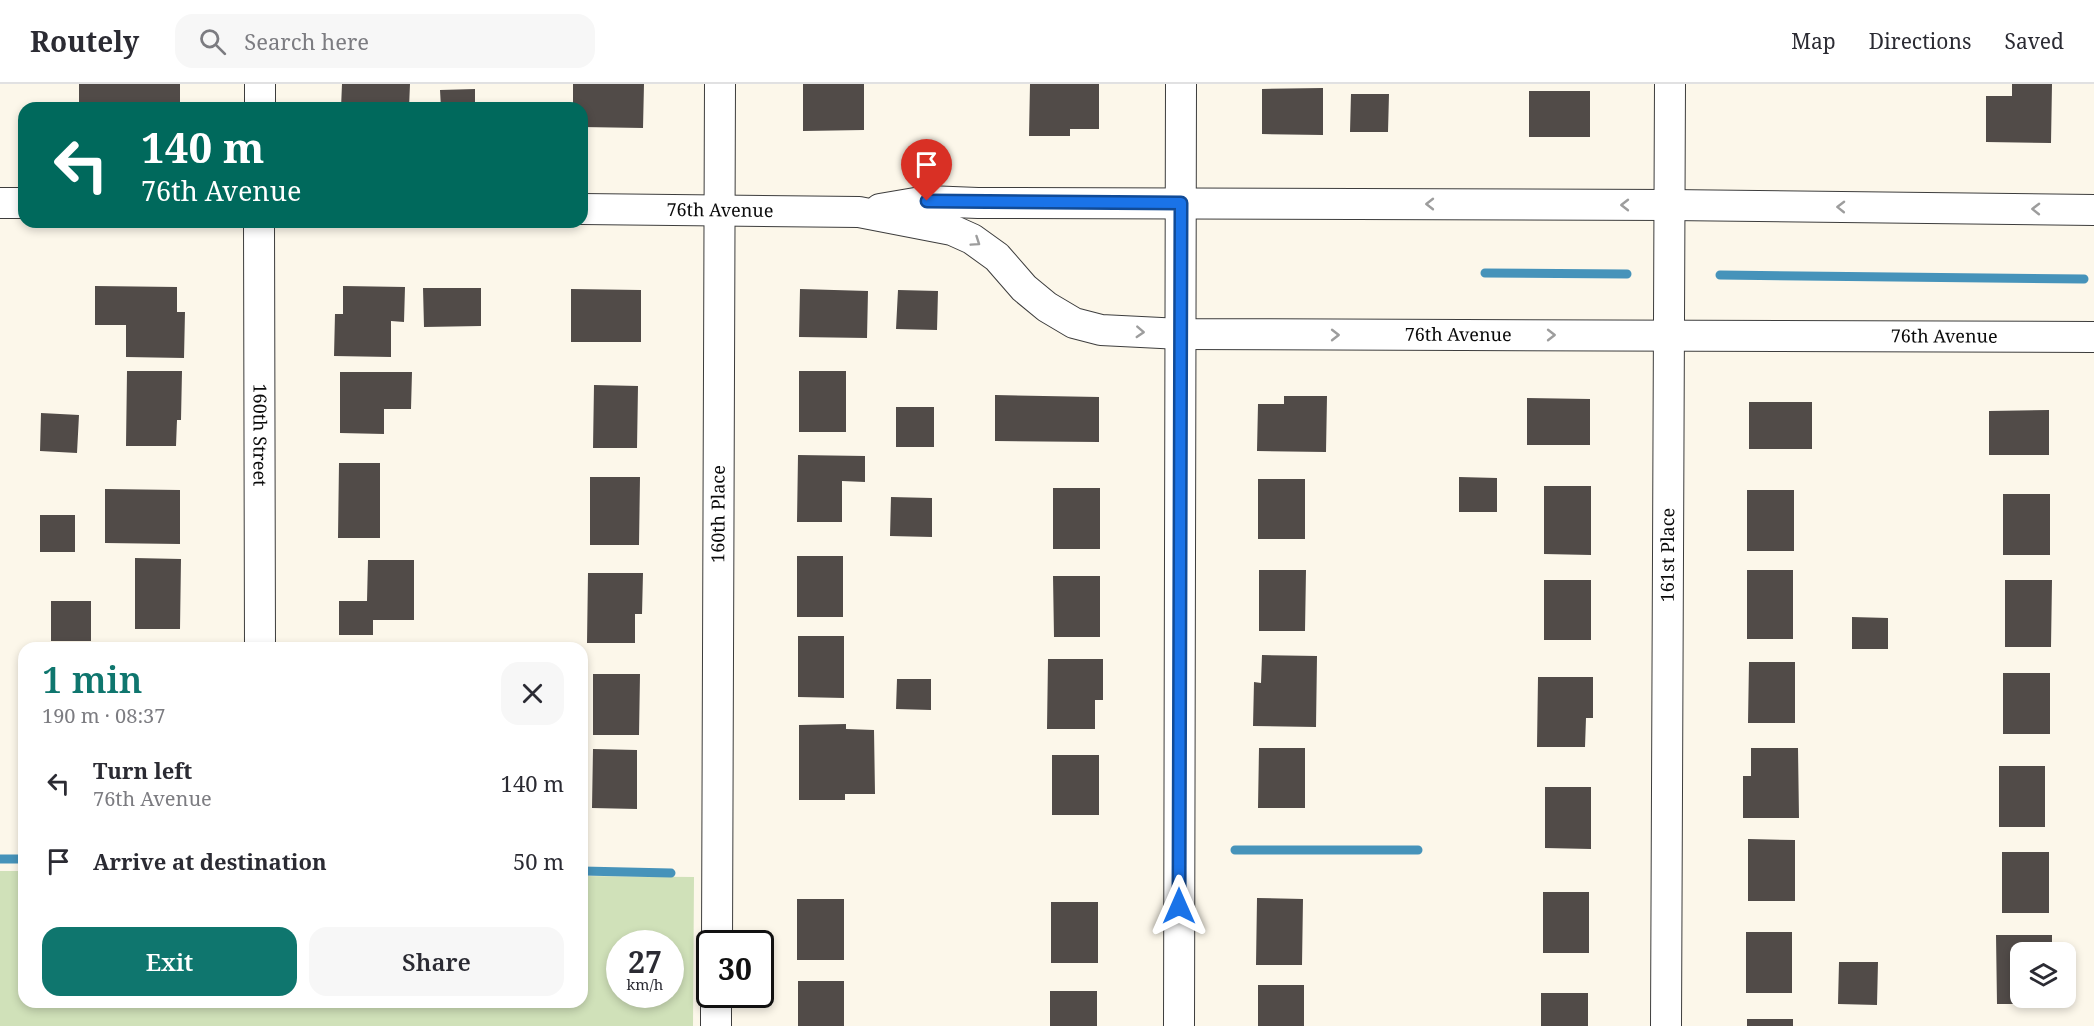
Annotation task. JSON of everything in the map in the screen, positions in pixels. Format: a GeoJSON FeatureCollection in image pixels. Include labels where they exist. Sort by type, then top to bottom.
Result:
{"type":"FeatureCollection","features":[{"type":"Feature","properties":{"kind":"street"},"geometry":{"type":"LineString","coordinates":[[260,84],[260,102]]}},
{"type":"Feature","properties":{"kind":"street","name":"160th Place"},"geometry":{"type":"LineString","coordinates":[[717,930],[720,84]]}},
{"type":"Feature","properties":{"kind":"street"},"geometry":{"type":"LineString","coordinates":[[1179,1026],[1181,84]]}},
{"type":"Feature","properties":{"kind":"street","name":"161st Place"},"geometry":{"type":"LineString","coordinates":[[1666,1026],[1670,84]]}},
{"type":"Feature","properties":{"kind":"street","name":"76th Avenue"},"geometry":{"type":"LineString","coordinates":[[588,209],[859,212],[927,201],[2094,210]]}},
{"type":"Feature","properties":{"kind":"street"},"geometry":{"type":"LineString","coordinates":[[0,203],[18,203]]}},
{"type":"Feature","properties":{"kind":"street","name":"76th Avenue"},"geometry":{"type":"LineString","coordinates":[[859,212],[952,230],[972,238],[997,257],[1024,288],[1039,301],[1074,322],[1101,330],[1181,334],[2094,337]]}},
{"type":"Feature","properties":{"kind":"street","name":"160th Street"},"geometry":{"type":"LineString","coordinates":[[259,228],[260,642]]}},
{"type":"Feature","properties":{"kind":"street"},"geometry":{"type":"LineString","coordinates":[[716,1026],[717,1008]]}},
{"type":"Feature","properties":{"kind":"green space"},"geometry":{"type":"Polygon","coordinates":[[[0,871],[18,871],[18,1008],[588,1008],[588,876],[694,877],[693,1026],[0,1026],[0,871]]]}},
{"type":"Feature","properties":{"kind":"building"},"geometry":{"type":"Polygon","coordinates":[[[79,84],[180,84],[180,102],[79,102],[79,84]]]}},
{"type":"Feature","properties":{"kind":"building"},"geometry":{"type":"Polygon","coordinates":[[[342,84],[410,84],[409,102],[341,102],[342,84]]]}},
{"type":"Feature","properties":{"kind":"building"},"geometry":{"type":"Polygon","coordinates":[[[573,84],[644,84],[643,128],[588,127],[588,102],[573,102],[573,84]]]}},
{"type":"Feature","properties":{"kind":"building"},"geometry":{"type":"Polygon","coordinates":[[[803,84],[864,84],[864,130],[803,131],[803,84]]]}},
{"type":"Feature","properties":{"kind":"building"},"geometry":{"type":"Polygon","coordinates":[[[1030,84],[1099,84],[1099,129],[1070,129],[1070,136],[1029,136],[1030,84]]]}},
{"type":"Feature","properties":{"kind":"building"},"geometry":{"type":"Polygon","coordinates":[[[2012,84],[2052,84],[2051,143],[1986,142],[1986,96],[2012,96],[2012,84]]]}},
{"type":"Feature","properties":{"kind":"building"},"geometry":{"type":"Polygon","coordinates":[[[1323,88],[1323,135],[1262,134],[1262,89],[1323,88]]]}},
{"type":"Feature","properties":{"kind":"building"},"geometry":{"type":"Polygon","coordinates":[[[475,89],[475,102],[441,102],[440,90],[475,89]]]}},
{"type":"Feature","properties":{"kind":"building"},"geometry":{"type":"Polygon","coordinates":[[[1529,91],[1590,91],[1590,137],[1529,137],[1529,91]]]}},
{"type":"Feature","properties":{"kind":"building"},"geometry":{"type":"Polygon","coordinates":[[[1351,94],[1389,94],[1388,132],[1350,132],[1351,94]]]}},
{"type":"Feature","properties":{"kind":"building"},"geometry":{"type":"Polygon","coordinates":[[[95,286],[177,287],[177,312],[185,312],[184,358],[126,357],[126,325],[95,325],[95,286]]]}},
{"type":"Feature","properties":{"kind":"building"},"geometry":{"type":"Polygon","coordinates":[[[343,286],[405,287],[404,322],[391,321],[391,357],[334,356],[335,314],[343,314],[343,286]]]}},
{"type":"Feature","properties":{"kind":"building"},"geometry":{"type":"Polygon","coordinates":[[[423,288],[481,288],[481,326],[424,327],[423,288]]]}},
{"type":"Feature","properties":{"kind":"building"},"geometry":{"type":"Polygon","coordinates":[[[571,289],[641,290],[641,342],[571,342],[571,289]]]}},
{"type":"Feature","properties":{"kind":"building"},"geometry":{"type":"Polygon","coordinates":[[[800,289],[868,291],[867,338],[799,337],[800,289]]]}},
{"type":"Feature","properties":{"kind":"building"},"geometry":{"type":"Polygon","coordinates":[[[898,290],[938,291],[937,330],[896,329],[898,290]]]}},
{"type":"Feature","properties":{"kind":"building"},"geometry":{"type":"Polygon","coordinates":[[[127,371],[182,371],[181,420],[177,420],[176,446],[126,446],[127,371]]]}},
{"type":"Feature","properties":{"kind":"building"},"geometry":{"type":"Polygon","coordinates":[[[799,371],[846,371],[846,432],[799,432],[799,371]]]}},
{"type":"Feature","properties":{"kind":"building"},"geometry":{"type":"Polygon","coordinates":[[[340,372],[412,372],[411,409],[384,409],[384,434],[340,433],[340,372]]]}},
{"type":"Feature","properties":{"kind":"building"},"geometry":{"type":"Polygon","coordinates":[[[594,385],[638,386],[637,448],[593,448],[594,385]]]}},
{"type":"Feature","properties":{"kind":"building"},"geometry":{"type":"Polygon","coordinates":[[[995,395],[1099,397],[1099,442],[995,441],[995,395]]]}},
{"type":"Feature","properties":{"kind":"building"},"geometry":{"type":"Polygon","coordinates":[[[1284,396],[1327,396],[1326,452],[1257,451],[1258,404],[1284,404],[1284,396]]]}},
{"type":"Feature","properties":{"kind":"building"},"geometry":{"type":"Polygon","coordinates":[[[1527,398],[1590,399],[1590,445],[1527,445],[1527,398]]]}},
{"type":"Feature","properties":{"kind":"building"},"geometry":{"type":"Polygon","coordinates":[[[1749,402],[1812,402],[1812,449],[1749,449],[1749,402]]]}},
{"type":"Feature","properties":{"kind":"building"},"geometry":{"type":"Polygon","coordinates":[[[896,407],[934,407],[934,447],[896,447],[896,407]]]}},
{"type":"Feature","properties":{"kind":"building"},"geometry":{"type":"Polygon","coordinates":[[[2049,410],[2049,455],[1989,455],[1989,411],[2049,410]]]}},
{"type":"Feature","properties":{"kind":"building"},"geometry":{"type":"Polygon","coordinates":[[[41,413],[79,415],[77,453],[40,451],[41,413]]]}},
{"type":"Feature","properties":{"kind":"building"},"geometry":{"type":"Polygon","coordinates":[[[798,455],[865,456],[865,482],[842,481],[842,522],[797,522],[798,455]]]}},
{"type":"Feature","properties":{"kind":"building"},"geometry":{"type":"Polygon","coordinates":[[[339,463],[380,463],[380,538],[338,538],[339,463]]]}},
{"type":"Feature","properties":{"kind":"building"},"geometry":{"type":"Polygon","coordinates":[[[590,477],[640,477],[639,545],[590,545],[590,477]]]}},
{"type":"Feature","properties":{"kind":"building"},"geometry":{"type":"Polygon","coordinates":[[[1459,477],[1497,478],[1497,512],[1459,512],[1459,477]]]}},
{"type":"Feature","properties":{"kind":"building"},"geometry":{"type":"Polygon","coordinates":[[[1258,479],[1305,479],[1305,539],[1258,539],[1258,479]]]}},
{"type":"Feature","properties":{"kind":"building"},"geometry":{"type":"Polygon","coordinates":[[[1544,486],[1591,486],[1591,555],[1544,554],[1544,486]]]}},
{"type":"Feature","properties":{"kind":"building"},"geometry":{"type":"Polygon","coordinates":[[[1053,488],[1100,488],[1100,549],[1053,549],[1053,488]]]}},
{"type":"Feature","properties":{"kind":"building"},"geometry":{"type":"Polygon","coordinates":[[[105,489],[180,490],[180,544],[105,543],[105,489]]]}},
{"type":"Feature","properties":{"kind":"building"},"geometry":{"type":"Polygon","coordinates":[[[1747,490],[1794,490],[1794,551],[1747,551],[1747,490]]]}},
{"type":"Feature","properties":{"kind":"building"},"geometry":{"type":"Polygon","coordinates":[[[2003,494],[2050,494],[2050,555],[2003,555],[2003,494]]]}},
{"type":"Feature","properties":{"kind":"building"},"geometry":{"type":"Polygon","coordinates":[[[891,497],[932,498],[932,537],[890,536],[891,497]]]}},
{"type":"Feature","properties":{"kind":"building"},"geometry":{"type":"Polygon","coordinates":[[[40,515],[75,515],[75,552],[40,552],[40,515]]]}},
{"type":"Feature","properties":{"kind":"building"},"geometry":{"type":"Polygon","coordinates":[[[797,556],[843,556],[843,617],[797,617],[797,556]]]}},
{"type":"Feature","properties":{"kind":"building"},"geometry":{"type":"Polygon","coordinates":[[[135,558],[181,559],[180,629],[135,629],[135,558]]]}},
{"type":"Feature","properties":{"kind":"building"},"geometry":{"type":"Polygon","coordinates":[[[368,560],[414,560],[414,620],[373,620],[373,635],[339,635],[339,601],[367,601],[368,560]]]}},
{"type":"Feature","properties":{"kind":"building"},"geometry":{"type":"Polygon","coordinates":[[[1259,570],[1306,570],[1305,631],[1259,631],[1259,570]]]}},
{"type":"Feature","properties":{"kind":"building"},"geometry":{"type":"Polygon","coordinates":[[[1747,570],[1793,570],[1793,639],[1747,639],[1747,570]]]}},
{"type":"Feature","properties":{"kind":"building"},"geometry":{"type":"Polygon","coordinates":[[[588,573],[643,573],[642,614],[635,614],[635,643],[587,642],[588,573]]]}},
{"type":"Feature","properties":{"kind":"building"},"geometry":{"type":"Polygon","coordinates":[[[1053,576],[1100,576],[1100,637],[1054,637],[1053,576]]]}},
{"type":"Feature","properties":{"kind":"building"},"geometry":{"type":"Polygon","coordinates":[[[1544,580],[1591,580],[1591,640],[1544,640],[1544,580]]]}},
{"type":"Feature","properties":{"kind":"building"},"geometry":{"type":"Polygon","coordinates":[[[2005,580],[2052,580],[2051,647],[2005,647],[2005,580]]]}},
{"type":"Feature","properties":{"kind":"building"},"geometry":{"type":"Polygon","coordinates":[[[51,601],[91,601],[91,641],[51,641],[51,601]]]}},
{"type":"Feature","properties":{"kind":"building"},"geometry":{"type":"Polygon","coordinates":[[[1852,617],[1888,618],[1888,649],[1852,649],[1852,617]]]}},
{"type":"Feature","properties":{"kind":"building"},"geometry":{"type":"Polygon","coordinates":[[[798,636],[844,636],[844,698],[798,697],[798,636]]]}},
{"type":"Feature","properties":{"kind":"building"},"geometry":{"type":"Polygon","coordinates":[[[1262,655],[1317,656],[1316,727],[1253,726],[1254,682],[1261,683],[1262,655]]]}},
{"type":"Feature","properties":{"kind":"building"},"geometry":{"type":"Polygon","coordinates":[[[1048,659],[1103,659],[1103,700],[1095,700],[1095,729],[1047,729],[1048,659]]]}},
{"type":"Feature","properties":{"kind":"building"},"geometry":{"type":"Polygon","coordinates":[[[1749,662],[1795,662],[1795,723],[1748,723],[1749,662]]]}},
{"type":"Feature","properties":{"kind":"building"},"geometry":{"type":"Polygon","coordinates":[[[2003,673],[2050,673],[2050,734],[2003,734],[2003,673]]]}},
{"type":"Feature","properties":{"kind":"building"},"geometry":{"type":"Polygon","coordinates":[[[593,674],[640,674],[639,735],[593,735],[593,674]]]}},
{"type":"Feature","properties":{"kind":"building"},"geometry":{"type":"Polygon","coordinates":[[[1538,677],[1593,677],[1593,718],[1586,718],[1585,747],[1537,747],[1538,677]]]}},
{"type":"Feature","properties":{"kind":"building"},"geometry":{"type":"Polygon","coordinates":[[[897,679],[931,679],[931,710],[896,709],[897,679]]]}},
{"type":"Feature","properties":{"kind":"building"},"geometry":{"type":"Polygon","coordinates":[[[846,724],[846,729],[874,730],[875,794],[845,794],[845,800],[799,800],[799,725],[846,724]]]}},
{"type":"Feature","properties":{"kind":"building"},"geometry":{"type":"Polygon","coordinates":[[[1259,748],[1305,748],[1305,808],[1258,808],[1259,748]]]}},
{"type":"Feature","properties":{"kind":"building"},"geometry":{"type":"Polygon","coordinates":[[[1751,748],[1798,748],[1799,818],[1743,818],[1743,776],[1751,776],[1751,748]]]}},
{"type":"Feature","properties":{"kind":"building"},"geometry":{"type":"Polygon","coordinates":[[[593,749],[637,750],[637,809],[592,808],[593,749]]]}},
{"type":"Feature","properties":{"kind":"building"},"geometry":{"type":"Polygon","coordinates":[[[1052,755],[1099,755],[1099,815],[1052,815],[1052,755]]]}},
{"type":"Feature","properties":{"kind":"building"},"geometry":{"type":"Polygon","coordinates":[[[1999,766],[2045,766],[2045,827],[1999,827],[1999,766]]]}},
{"type":"Feature","properties":{"kind":"building"},"geometry":{"type":"Polygon","coordinates":[[[1545,787],[1591,787],[1591,849],[1545,848],[1545,787]]]}},
{"type":"Feature","properties":{"kind":"building"},"geometry":{"type":"Polygon","coordinates":[[[1748,839],[1795,840],[1795,901],[1748,901],[1748,839]]]}},
{"type":"Feature","properties":{"kind":"building"},"geometry":{"type":"Polygon","coordinates":[[[2002,852],[2049,852],[2049,913],[2002,913],[2002,852]]]}},
{"type":"Feature","properties":{"kind":"building"},"geometry":{"type":"Polygon","coordinates":[[[1543,892],[1589,892],[1589,953],[1543,953],[1543,892]]]}},
{"type":"Feature","properties":{"kind":"building"},"geometry":{"type":"Polygon","coordinates":[[[1257,898],[1303,899],[1302,965],[1256,965],[1257,898]]]}},
{"type":"Feature","properties":{"kind":"building"},"geometry":{"type":"Polygon","coordinates":[[[797,899],[844,899],[844,960],[797,960],[797,899]]]}},
{"type":"Feature","properties":{"kind":"building"},"geometry":{"type":"Polygon","coordinates":[[[1051,902],[1098,902],[1098,963],[1051,963],[1051,902]]]}},
{"type":"Feature","properties":{"kind":"building"},"geometry":{"type":"Polygon","coordinates":[[[1746,932],[1792,932],[1792,993],[1746,993],[1746,932]]]}},
{"type":"Feature","properties":{"kind":"building"},"geometry":{"type":"Polygon","coordinates":[[[1996,935],[2052,935],[2052,942],[2010,942],[2010,1004],[1997,1004],[1996,935]]]}},
{"type":"Feature","properties":{"kind":"building"},"geometry":{"type":"Polygon","coordinates":[[[1839,962],[1878,962],[1877,1005],[1838,1004],[1839,962]]]}},
{"type":"Feature","properties":{"kind":"building"},"geometry":{"type":"Polygon","coordinates":[[[798,981],[844,981],[844,1026],[798,1026],[798,981]]]}},
{"type":"Feature","properties":{"kind":"building"},"geometry":{"type":"Polygon","coordinates":[[[1258,985],[1304,985],[1304,1026],[1258,1026],[1258,985]]]}},
{"type":"Feature","properties":{"kind":"building"},"geometry":{"type":"Polygon","coordinates":[[[1050,991],[1097,991],[1097,1026],[1050,1026],[1050,991]]]}},
{"type":"Feature","properties":{"kind":"building"},"geometry":{"type":"Polygon","coordinates":[[[1541,993],[1588,993],[1588,1026],[1541,1026],[1541,993]]]}},
{"type":"Feature","properties":{"kind":"building"},"geometry":{"type":"Polygon","coordinates":[[[1747,1019],[1793,1019],[1793,1026],[1747,1026],[1747,1019]]]}},
{"type":"Feature","properties":{"kind":"waterway"},"geometry":{"type":"LineString","coordinates":[[1485,273],[1627,274]]}},
{"type":"Feature","properties":{"kind":"waterway"},"geometry":{"type":"LineString","coordinates":[[1720,275],[2084,279]]}},
{"type":"Feature","properties":{"kind":"waterway"},"geometry":{"type":"LineString","coordinates":[[1235,850],[1418,850]]}},
{"type":"Feature","properties":{"kind":"waterway"},"geometry":{"type":"LineString","coordinates":[[0,859],[18,859]]}},
{"type":"Feature","properties":{"kind":"waterway"},"geometry":{"type":"LineString","coordinates":[[588,871],[671,873]]}},
{"type":"Feature","properties":{"kind":"route"},"geometry":{"type":"LineString","coordinates":[[927,201],[1181,203],[1179,906]]}}]}
